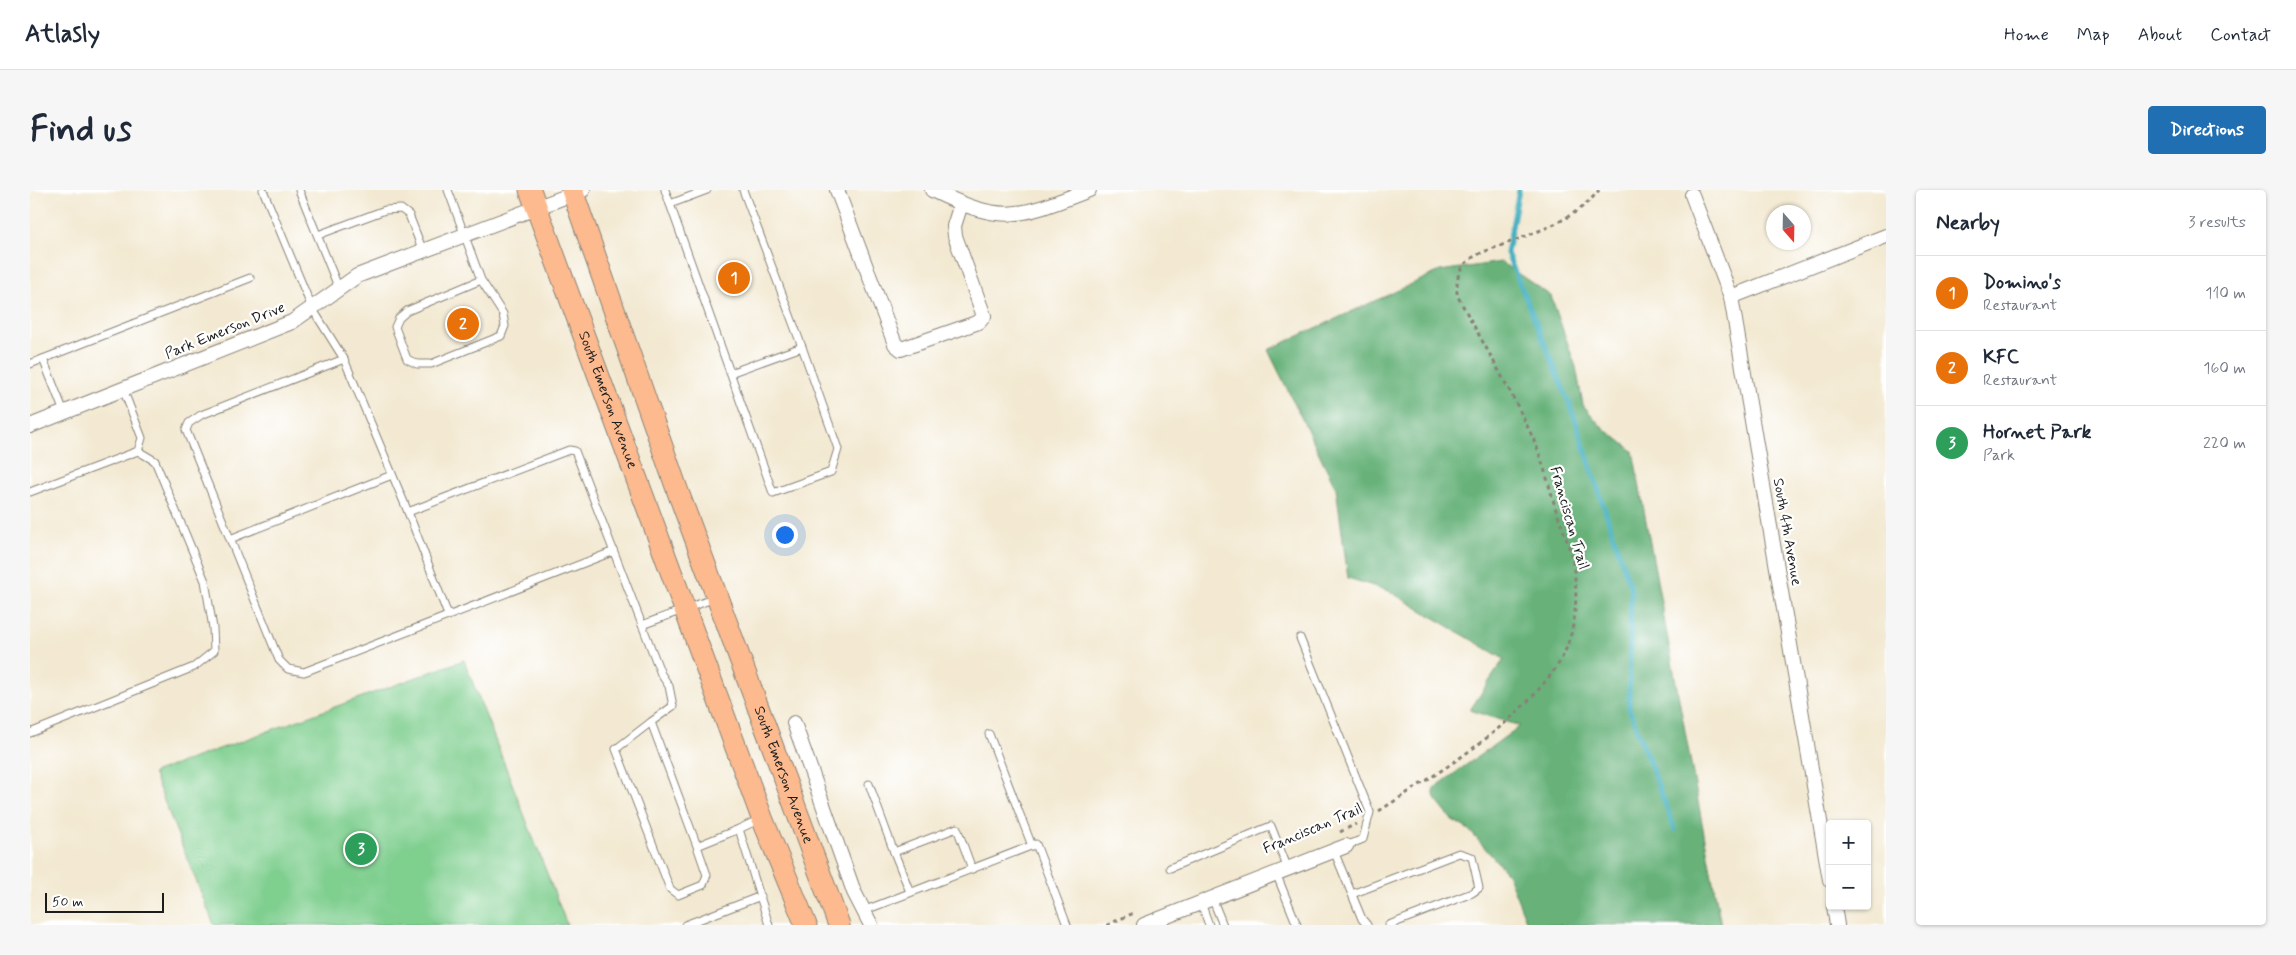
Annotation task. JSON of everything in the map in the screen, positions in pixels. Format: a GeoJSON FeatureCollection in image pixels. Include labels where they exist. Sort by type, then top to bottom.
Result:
{"type":"FeatureCollection","features":[{"type":"Feature","properties":{"kind":"main road","name":"South Emerson Avenue"},"geometry":{"type":"LineString","coordinates":[[576,191],[717,597],[839,925]]}},
{"type":"Feature","properties":{"kind":"main road","name":"South Emerson Avenue"},"geometry":{"type":"LineString","coordinates":[[533,199],[762,818],[806,925]]}},
{"type":"Feature","properties":{"kind":"street"},"geometry":{"type":"LineString","coordinates":[[836,190],[895,344],[901,349],[978,322],[984,316],[954,236],[954,226],[961,204]]}},
{"type":"Feature","properties":{"kind":"street"},"geometry":{"type":"LineString","coordinates":[[932,190],[981,211],[1010,215],[1040,209],[1089,190]]}},
{"type":"Feature","properties":{"kind":"street","name":"Park Emerson Drive"},"geometry":{"type":"LineString","coordinates":[[30,426],[292,322],[357,276],[466,235],[533,199],[576,191]]}},
{"type":"Feature","properties":{"kind":"street","name":"South 4th Avenue"},"geometry":{"type":"LineString","coordinates":[[1692,195],[1731,297],[1827,865]]}},
{"type":"Feature","properties":{"kind":"street"},"geometry":{"type":"LineString","coordinates":[[1731,297],[1886,236]]}},
{"type":"Feature","properties":{"kind":"street","name":"South Emerson Avenue"},"geometry":{"type":"LineString","coordinates":[[794,723],[854,892],[871,925]]}},
{"type":"Feature","properties":{"kind":"street"},"geometry":{"type":"LineString","coordinates":[[1144,925],[1340,849]]}},
{"type":"Feature","properties":{"kind":"street"},"geometry":{"type":"LineString","coordinates":[[1835,910],[1837,925]]}},
{"type":"Feature","properties":{"kind":"lane"},"geometry":{"type":"LineString","coordinates":[[263,190],[312,308],[344,359],[408,512],[448,616]]}},
{"type":"Feature","properties":{"kind":"lane"},"geometry":{"type":"LineString","coordinates":[[299,190],[339,289]]}},
{"type":"Feature","properties":{"kind":"lane"},"geometry":{"type":"LineString","coordinates":[[448,190],[481,280],[503,314],[505,326],[501,336],[431,364],[417,364],[407,359],[395,328],[399,318],[407,311],[481,280]]}},
{"type":"Feature","properties":{"kind":"lane"},"geometry":{"type":"LineString","coordinates":[[664,190],[773,493],[831,472],[838,449],[743,190]]}},
{"type":"Feature","properties":{"kind":"lane"},"geometry":{"type":"LineString","coordinates":[[670,204],[706,190]]}},
{"type":"Feature","properties":{"kind":"lane"},"geometry":{"type":"LineString","coordinates":[[318,235],[385,210],[401,209],[409,215],[423,251]]}},
{"type":"Feature","properties":{"kind":"lane"},"geometry":{"type":"LineString","coordinates":[[30,364],[250,278]]}},
{"type":"Feature","properties":{"kind":"lane"},"geometry":{"type":"LineString","coordinates":[[730,373],[802,347]]}},
{"type":"Feature","properties":{"kind":"lane"},"geometry":{"type":"LineString","coordinates":[[43,359],[64,412]]}},
{"type":"Feature","properties":{"kind":"lane"},"geometry":{"type":"LineString","coordinates":[[344,359],[201,415],[189,422],[186,430],[279,660],[288,669],[304,672],[612,552]]}},
{"type":"Feature","properties":{"kind":"lane"},"geometry":{"type":"LineString","coordinates":[[123,389],[142,438],[138,451]]}},
{"type":"Feature","properties":{"kind":"lane"},"geometry":{"type":"LineString","coordinates":[[408,512],[569,450],[576,451],[612,552],[661,674],[669,686],[673,706],[651,722],[616,749],[670,888],[678,895],[703,885],[707,875],[651,722]]}},
{"type":"Feature","properties":{"kind":"lane"},"geometry":{"type":"LineString","coordinates":[[30,492],[138,451]]}},
{"type":"Feature","properties":{"kind":"lane"},"geometry":{"type":"LineString","coordinates":[[30,733],[194,667],[214,652],[213,628],[205,581],[155,461],[138,451]]}},
{"type":"Feature","properties":{"kind":"lane"},"geometry":{"type":"LineString","coordinates":[[230,539],[392,475]]}},
{"type":"Feature","properties":{"kind":"lane"},"geometry":{"type":"LineString","coordinates":[[642,625],[717,597]]}},
{"type":"Feature","properties":{"kind":"lane"},"geometry":{"type":"LineString","coordinates":[[1300,638],[1370,817],[1363,839],[1340,849],[1352,894],[1362,919],[1367,925]]}},
{"type":"Feature","properties":{"kind":"lane"},"geometry":{"type":"LineString","coordinates":[[989,734],[1032,846]]}},
{"type":"Feature","properties":{"kind":"lane"},"geometry":{"type":"LineString","coordinates":[[868,784],[910,892]]}},
{"type":"Feature","properties":{"kind":"lane"},"geometry":{"type":"LineString","coordinates":[[697,846],[762,818]]}},
{"type":"Feature","properties":{"kind":"lane"},"geometry":{"type":"LineString","coordinates":[[1170,868],[1271,826],[1297,925]]}},
{"type":"Feature","properties":{"kind":"lane"},"geometry":{"type":"LineString","coordinates":[[894,852],[957,828],[972,869]]}},
{"type":"Feature","properties":{"kind":"lane"},"geometry":{"type":"LineString","coordinates":[[740,829],[769,925]]}},
{"type":"Feature","properties":{"kind":"lane"},"geometry":{"type":"LineString","coordinates":[[864,912],[910,892],[1036,844],[1067,925]]}},
{"type":"Feature","properties":{"kind":"lane"},"geometry":{"type":"LineString","coordinates":[[1352,894],[1458,853],[1472,857],[1479,888],[1472,893],[1389,925]]}},
{"type":"Feature","properties":{"kind":"lane"},"geometry":{"type":"LineString","coordinates":[[685,925],[761,896]]}},
{"type":"Feature","properties":{"kind":"lane"},"geometry":{"type":"LineString","coordinates":[[1206,901],[1209,925]]}},
{"type":"Feature","properties":{"kind":"lane"},"geometry":{"type":"LineString","coordinates":[[1206,901],[1223,925]]}},
{"type":"Feature","properties":{"kind":"path","name":"Franciscan Trail"},"geometry":{"type":"LineString","coordinates":[[1334,834],[1370,817],[1478,745],[1534,694],[1558,665],[1569,642],[1575,607],[1573,564],[1536,447],[1513,398],[1457,295],[1457,275],[1465,263],[1480,253],[1568,217],[1591,201],[1599,190]]}},
{"type":"Feature","properties":{"kind":"path"},"geometry":{"type":"LineString","coordinates":[[1107,925],[1138,911]]}},
{"type":"Feature","properties":{"kind":"green space"},"geometry":{"type":"Polygon","coordinates":[[[1501,262],[1551,296],[1576,367],[1583,405],[1601,426],[1633,451],[1721,925],[1528,925],[1507,873],[1469,830],[1451,819],[1435,799],[1433,789],[1520,726],[1470,710],[1504,659],[1389,591],[1348,578],[1336,488],[1268,350],[1440,271],[1501,262]]]}},
{"type":"Feature","properties":{"kind":"green space"},"geometry":{"type":"Polygon","coordinates":[[[464,660],[567,925],[214,925],[153,773],[464,660]]]}},
{"type":"Feature","properties":{"kind":"waterway"},"geometry":{"type":"LineString","coordinates":[[1519,190],[1507,253],[1572,410],[1631,589],[1629,708],[1675,830]]}},
{"type":"Feature","properties":{"kind":"place","name":"Domino's"},"geometry":{"type":"Point","coordinates":[734,278]}},
{"type":"Feature","properties":{"kind":"place","name":"KFC"},"geometry":{"type":"Point","coordinates":[463,324]}},
{"type":"Feature","properties":{"kind":"place","name":"Hornet Park"},"geometry":{"type":"Point","coordinates":[361,849]}}]}
